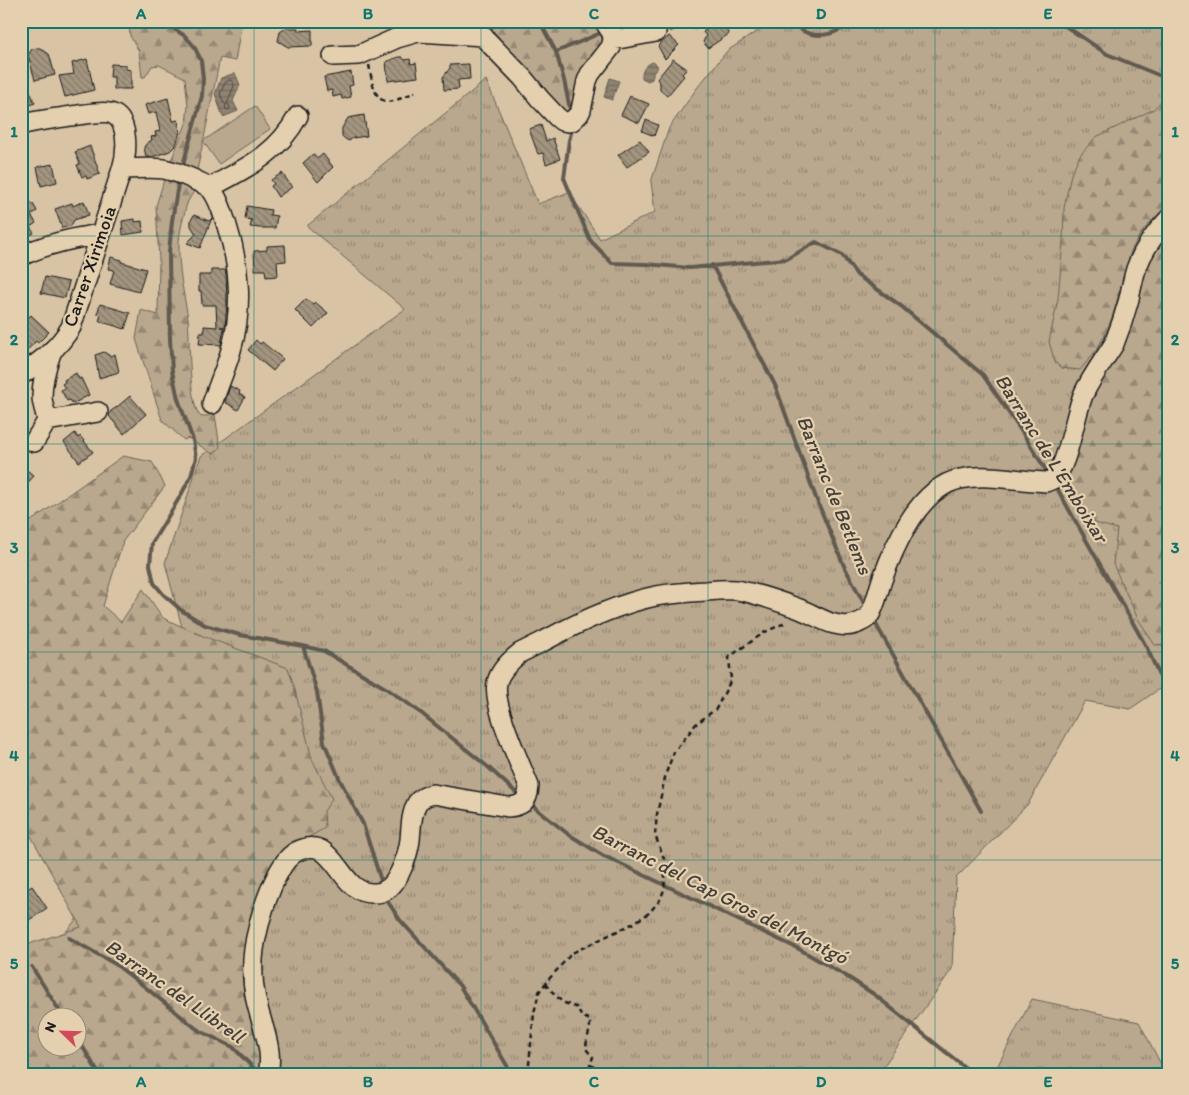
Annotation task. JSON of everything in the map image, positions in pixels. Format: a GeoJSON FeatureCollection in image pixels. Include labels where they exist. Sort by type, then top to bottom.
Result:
{"type":"FeatureCollection","features":[{"type":"Feature","properties":{"kind":"street"},"geometry":{"type":"LineString","coordinates":[[468,21],[484,36],[557,117],[562,121],[568,122],[572,121],[579,114],[590,74],[611,47],[612,34],[604,21]]}},
{"type":"Feature","properties":{"kind":"street"},"geometry":{"type":"LineString","coordinates":[[333,56],[359,54],[397,38],[418,32],[484,36]]}},
{"type":"Feature","properties":{"kind":"street"},"geometry":{"type":"LineString","coordinates":[[613,40],[656,32]]}},
{"type":"Feature","properties":{"kind":"street","name":"Carrer Xirimoia"},"geometry":{"type":"LineString","coordinates":[[21,125],[41,120],[94,113],[110,114],[118,118],[123,126],[126,148],[125,159],[75,318],[67,334],[51,353],[21,375]]}},
{"type":"Feature","properties":{"kind":"street"},"geometry":{"type":"LineString","coordinates":[[203,184],[248,167],[265,156],[285,137],[298,116]]}},
{"type":"Feature","properties":{"kind":"street"},"geometry":{"type":"LineString","coordinates":[[122,169],[164,169],[203,184],[219,205],[230,233],[236,263],[237,321],[231,349],[212,404]]}},
{"type":"Feature","properties":{"kind":"street"},"geometry":{"type":"LineString","coordinates":[[268,1074],[270,1060],[268,1046],[252,981],[255,938],[270,890],[284,864],[292,854],[309,847],[320,849],[330,858],[344,877],[361,892],[382,893],[389,888],[399,875],[409,844],[412,821],[418,803],[425,796],[433,794],[508,807],[517,806],[526,801],[529,786],[500,711],[496,694],[497,682],[502,671],[519,654],[573,626],[614,609],[656,596],[736,590],[800,608],[830,622],[854,625],[864,620],[869,616],[875,604],[893,552],[915,513],[929,496],[946,484],[961,479],[991,477],[1038,482],[1052,480],[1065,456],[1075,417],[1084,392],[1117,337],[1140,259],[1152,238],[1168,220]]}},
{"type":"Feature","properties":{"kind":"street"},"geometry":{"type":"LineString","coordinates":[[21,256],[82,236],[101,234]]}},
{"type":"Feature","properties":{"kind":"street"},"geometry":{"type":"LineString","coordinates":[[34,442],[47,421],[42,399],[46,366],[51,353]]}},
{"type":"Feature","properties":{"kind":"street"},"geometry":{"type":"LineString","coordinates":[[47,421],[98,412]]}},
{"type":"Feature","properties":{"kind":"path"},"geometry":{"type":"LineString","coordinates":[[656,32],[669,31],[689,21]]}},
{"type":"Feature","properties":{"kind":"path"},"geometry":{"type":"LineString","coordinates":[[366,52],[376,94],[379,98],[383,101],[392,101],[415,92]]}},
{"type":"Feature","properties":{"kind":"path"},"geometry":{"type":"LineString","coordinates":[[528,1074],[534,1013],[539,992],[545,984],[572,953],[632,924],[649,913],[660,900],[664,890],[664,859],[655,835],[657,814],[666,773],[674,752],[696,724],[716,708],[731,680],[729,657],[765,632],[785,623],[800,608]]}},
{"type":"Feature","properties":{"kind":"path"},"geometry":{"type":"LineString","coordinates":[[545,984],[562,1002],[578,1008],[582,1016],[590,1020],[586,1040],[586,1049],[593,1057],[590,1065],[605,1071],[606,1074]]}},
{"type":"Feature","properties":{"kind":"green space"},"geometry":{"type":"Polygon","coordinates":[[[129,21],[242,21],[235,61],[220,58],[197,170],[170,163],[186,124],[188,106],[185,78],[159,65],[152,66],[145,77],[142,77],[139,51],[130,36],[129,21]]]}},
{"type":"Feature","properties":{"kind":"green space"},"geometry":{"type":"Polygon","coordinates":[[[501,21],[587,21],[598,29],[603,41],[574,112],[563,114],[492,29],[501,21]]]}},
{"type":"Feature","properties":{"kind":"green space"},"geometry":{"type":"Polygon","coordinates":[[[613,21],[706,21],[694,29],[648,25],[619,32],[613,21]]]}},
{"type":"Feature","properties":{"kind":"green space"},"geometry":{"type":"Polygon","coordinates":[[[773,21],[1168,21],[1168,683],[1130,709],[1085,701],[1028,804],[956,878],[952,969],[878,1074],[21,1074],[21,986],[215,752],[165,563],[201,456],[405,309],[307,226],[486,80],[538,204],[569,192],[600,239],[655,212],[651,182],[669,128],[697,88],[727,51],[773,21]]]}},
{"type":"Feature","properties":{"kind":"green space"},"geometry":{"type":"Polygon","coordinates":[[[1168,94],[1168,207],[1163,209],[1141,233],[1131,251],[1113,315],[1097,349],[1080,370],[1061,368],[1055,362],[1049,342],[1058,299],[1064,208],[1071,174],[1080,155],[1096,137],[1154,109],[1168,94]]]}},
{"type":"Feature","properties":{"kind":"green space"},"geometry":{"type":"Polygon","coordinates":[[[255,106],[270,129],[219,164],[203,141],[255,106]]]}},
{"type":"Feature","properties":{"kind":"green space"},"geometry":{"type":"Polygon","coordinates":[[[165,177],[194,188],[186,207],[180,231],[179,264],[188,318],[190,370],[194,399],[201,417],[215,414],[220,448],[213,454],[188,438],[184,440],[162,420],[136,339],[141,310],[158,315],[159,260],[156,206],[165,177]]]}},
{"type":"Feature","properties":{"kind":"green space"},"geometry":{"type":"Polygon","coordinates":[[[1168,231],[1168,638],[1165,644],[1155,645],[1138,619],[1113,564],[1117,529],[1095,523],[1062,474],[1145,264],[1168,231]]]}},
{"type":"Feature","properties":{"kind":"green space"},"geometry":{"type":"Polygon","coordinates":[[[123,456],[152,462],[165,486],[123,541],[103,606],[121,622],[143,589],[163,618],[203,636],[288,668],[312,759],[332,799],[324,811],[325,828],[295,845],[269,876],[250,1015],[263,1060],[258,1074],[21,1074],[21,950],[32,943],[81,927],[21,818],[21,528],[123,456]]]}},
{"type":"Feature","properties":{"kind":"green space"},"geometry":{"type":"Polygon","coordinates":[[[1032,999],[1139,1022],[1166,1074],[1001,1074],[996,1069],[1032,999]]]}},
{"type":"Feature","properties":{"kind":"water"},"geometry":{"type":"Polygon","coordinates":[[[653,62],[658,68],[653,73],[652,79],[648,81],[642,78],[642,73],[646,66],[653,62]]]}},
{"type":"Feature","properties":{"kind":"water"},"geometry":{"type":"Polygon","coordinates":[[[235,73],[240,85],[233,101],[238,111],[223,117],[215,94],[221,78],[235,73]]]}},
{"type":"Feature","properties":{"kind":"water"},"geometry":{"type":"Polygon","coordinates":[[[610,78],[619,81],[612,100],[604,97],[610,78]]]}},
{"type":"Feature","properties":{"kind":"building"},"geometry":{"type":"Polygon","coordinates":[[[717,21],[720,21],[729,34],[708,48],[703,42],[706,36],[703,32],[717,21]]]}},
{"type":"Feature","properties":{"kind":"building"},"geometry":{"type":"Polygon","coordinates":[[[286,28],[298,28],[298,31],[312,30],[312,46],[288,47],[278,41],[280,32],[286,28]]]}},
{"type":"Feature","properties":{"kind":"building"},"geometry":{"type":"Polygon","coordinates":[[[669,36],[679,45],[665,59],[658,46],[669,36]]]}},
{"type":"Feature","properties":{"kind":"building"},"geometry":{"type":"Polygon","coordinates":[[[40,48],[49,54],[55,75],[35,80],[28,55],[32,49],[40,48]]]}},
{"type":"Feature","properties":{"kind":"building"},"geometry":{"type":"Polygon","coordinates":[[[402,57],[405,60],[410,59],[411,64],[416,63],[418,77],[388,81],[386,62],[402,57]]]}},
{"type":"Feature","properties":{"kind":"building"},"geometry":{"type":"Polygon","coordinates":[[[87,59],[94,90],[65,97],[59,76],[74,74],[72,63],[87,59]]]}},
{"type":"Feature","properties":{"kind":"building"},"geometry":{"type":"Polygon","coordinates":[[[673,59],[687,69],[682,74],[684,76],[667,96],[660,90],[660,83],[657,79],[673,59]]]}},
{"type":"Feature","properties":{"kind":"building"},"geometry":{"type":"Polygon","coordinates":[[[111,64],[126,65],[126,69],[131,70],[131,89],[114,89],[114,77],[110,77],[111,64]]]}},
{"type":"Feature","properties":{"kind":"building"},"geometry":{"type":"Polygon","coordinates":[[[469,64],[470,79],[458,80],[459,89],[444,90],[443,77],[450,68],[450,65],[469,64]]]}},
{"type":"Feature","properties":{"kind":"building"},"geometry":{"type":"Polygon","coordinates":[[[21,70],[35,103],[25,107],[21,98],[21,70]]]}},
{"type":"Feature","properties":{"kind":"building"},"geometry":{"type":"Polygon","coordinates":[[[351,72],[353,85],[349,86],[351,97],[342,99],[341,95],[333,97],[332,90],[327,91],[324,77],[351,72]]]}},
{"type":"Feature","properties":{"kind":"building"},"geometry":{"type":"Polygon","coordinates":[[[630,96],[649,104],[639,123],[621,115],[630,96]]]}},
{"type":"Feature","properties":{"kind":"building"},"geometry":{"type":"Polygon","coordinates":[[[168,98],[173,121],[178,120],[180,132],[176,145],[170,151],[146,157],[144,147],[152,140],[151,137],[156,136],[155,132],[160,131],[156,112],[148,114],[145,105],[168,98]]]}},
{"type":"Feature","properties":{"kind":"building"},"geometry":{"type":"Polygon","coordinates":[[[364,115],[367,136],[353,138],[349,141],[345,139],[342,136],[342,128],[348,118],[364,115]]]}},
{"type":"Feature","properties":{"kind":"building"},"geometry":{"type":"Polygon","coordinates":[[[646,120],[658,125],[654,136],[642,131],[646,120]]]}},
{"type":"Feature","properties":{"kind":"building"},"geometry":{"type":"Polygon","coordinates":[[[541,125],[546,141],[553,138],[560,159],[546,164],[543,153],[538,154],[529,129],[541,125]]]}},
{"type":"Feature","properties":{"kind":"building"},"geometry":{"type":"Polygon","coordinates":[[[640,140],[649,152],[627,167],[618,155],[640,140]]]}},
{"type":"Feature","properties":{"kind":"building"},"geometry":{"type":"Polygon","coordinates":[[[90,146],[100,174],[87,179],[86,176],[82,177],[77,165],[80,164],[75,152],[90,146]]]}},
{"type":"Feature","properties":{"kind":"building"},"geometry":{"type":"Polygon","coordinates":[[[313,154],[318,158],[323,154],[333,167],[318,182],[303,163],[313,154]]]}},
{"type":"Feature","properties":{"kind":"building"},"geometry":{"type":"Polygon","coordinates":[[[53,164],[57,182],[41,186],[37,167],[53,164]]]}},
{"type":"Feature","properties":{"kind":"building"},"geometry":{"type":"Polygon","coordinates":[[[282,173],[292,187],[278,197],[271,186],[274,184],[271,180],[282,173]]]}},
{"type":"Feature","properties":{"kind":"building"},"geometry":{"type":"Polygon","coordinates":[[[21,200],[24,204],[28,201],[33,204],[37,211],[31,215],[36,223],[30,227],[34,233],[21,240],[21,200]]]}},
{"type":"Feature","properties":{"kind":"building"},"geometry":{"type":"Polygon","coordinates":[[[84,201],[89,215],[74,220],[71,226],[62,228],[55,209],[72,203],[73,206],[84,201]]]}},
{"type":"Feature","properties":{"kind":"building"},"geometry":{"type":"Polygon","coordinates":[[[247,206],[271,210],[270,215],[277,216],[275,228],[250,227],[252,220],[245,219],[247,206]]]}},
{"type":"Feature","properties":{"kind":"building"},"geometry":{"type":"Polygon","coordinates":[[[194,215],[209,221],[212,218],[200,248],[187,243],[196,234],[191,226],[191,220],[194,215]]]}},
{"type":"Feature","properties":{"kind":"building"},"geometry":{"type":"Polygon","coordinates":[[[135,219],[135,222],[142,221],[143,232],[123,235],[122,221],[135,219]]]}},
{"type":"Feature","properties":{"kind":"building"},"geometry":{"type":"Polygon","coordinates":[[[285,245],[286,261],[277,262],[278,276],[266,277],[265,270],[255,270],[254,251],[267,250],[267,246],[285,245]]]}},
{"type":"Feature","properties":{"kind":"building"},"geometry":{"type":"Polygon","coordinates":[[[111,257],[146,269],[139,292],[110,284],[114,270],[108,269],[111,257]]]}},
{"type":"Feature","properties":{"kind":"building"},"geometry":{"type":"Polygon","coordinates":[[[211,270],[225,270],[226,274],[227,303],[221,345],[199,344],[200,333],[204,333],[204,326],[217,327],[216,305],[202,305],[201,291],[199,291],[199,275],[211,275],[211,270]]]}},
{"type":"Feature","properties":{"kind":"building"},"geometry":{"type":"Polygon","coordinates":[[[45,277],[69,282],[65,298],[41,293],[45,277]]]}},
{"type":"Feature","properties":{"kind":"building"},"geometry":{"type":"Polygon","coordinates":[[[306,299],[313,304],[315,302],[328,313],[313,328],[295,310],[306,299]]]}},
{"type":"Feature","properties":{"kind":"building"},"geometry":{"type":"Polygon","coordinates":[[[100,304],[130,313],[125,329],[99,321],[101,315],[97,314],[100,304]]]}},
{"type":"Feature","properties":{"kind":"building"},"geometry":{"type":"Polygon","coordinates":[[[31,315],[49,332],[38,343],[36,341],[21,357],[21,325],[31,315]]]}},
{"type":"Feature","properties":{"kind":"building"},"geometry":{"type":"Polygon","coordinates":[[[256,340],[260,344],[262,342],[283,359],[273,371],[248,350],[256,340]]]}},
{"type":"Feature","properties":{"kind":"building"},"geometry":{"type":"Polygon","coordinates":[[[104,352],[110,356],[115,354],[119,372],[99,378],[95,355],[104,352]]]}},
{"type":"Feature","properties":{"kind":"building"},"geometry":{"type":"Polygon","coordinates":[[[76,373],[79,379],[81,378],[89,395],[73,404],[70,400],[67,401],[61,390],[65,388],[62,384],[65,382],[64,380],[76,373]]]}},
{"type":"Feature","properties":{"kind":"building"},"geometry":{"type":"Polygon","coordinates":[[[230,386],[240,391],[239,394],[245,397],[238,410],[225,402],[230,386]]]}},
{"type":"Feature","properties":{"kind":"building"},"geometry":{"type":"Polygon","coordinates":[[[130,396],[146,414],[124,434],[109,416],[111,411],[130,396]]]}},
{"type":"Feature","properties":{"kind":"building"},"geometry":{"type":"Polygon","coordinates":[[[75,433],[78,438],[80,436],[93,452],[79,462],[64,442],[75,433]]]}},
{"type":"Feature","properties":{"kind":"building"},"geometry":{"type":"Polygon","coordinates":[[[21,465],[34,476],[21,490],[21,465]]]}},
{"type":"Feature","properties":{"kind":"building"},"geometry":{"type":"Polygon","coordinates":[[[32,886],[47,908],[29,920],[21,908],[21,893],[32,886]]]}},
{"type":"Feature","properties":{"kind":"waterway"},"geometry":{"type":"LineString","coordinates":[[162,21],[185,36],[194,46],[201,61],[202,96],[183,165]]}},
{"type":"Feature","properties":{"kind":"waterway","name":"Barranc de L'Emboixar"},"geometry":{"type":"LineString","coordinates":[[539,21],[556,52],[571,114]]}},
{"type":"Feature","properties":{"kind":"waterway"},"geometry":{"type":"LineString","coordinates":[[614,26],[631,21]]}},
{"type":"Feature","properties":{"kind":"waterway"},"geometry":{"type":"LineString","coordinates":[[790,21],[803,31],[817,35],[831,34],[856,21]]}},
{"type":"Feature","properties":{"kind":"waterway"},"geometry":{"type":"LineString","coordinates":[[1058,21],[1107,54],[1168,79]]}},
{"type":"Feature","properties":{"kind":"waterway"},"geometry":{"type":"LineString","coordinates":[[556,52],[603,32]]}},
{"type":"Feature","properties":{"kind":"waterway","name":"Barranc de L'Emboixar"},"geometry":{"type":"LineString","coordinates":[[573,126],[569,140],[564,178],[590,240],[612,263],[690,268],[787,259],[816,242],[842,255],[857,275],[901,306],[983,375],[1049,475]]}},
{"type":"Feature","properties":{"kind":"waterway","name":"Barranc de L'Emboixar"},"geometry":{"type":"LineString","coordinates":[[178,184],[169,252],[172,371],[178,399],[193,440],[196,458],[191,476],[152,543],[150,565],[154,583],[181,610],[205,625],[240,635],[303,646],[317,692],[324,742],[340,780],[363,824],[382,884]]}},
{"type":"Feature","properties":{"kind":"waterway","name":"Barranc de Betlems"},"geometry":{"type":"LineString","coordinates":[[712,265],[775,385],[816,498],[844,566],[866,607]]}},
{"type":"Feature","properties":{"kind":"waterway","name":"Barranc de L'Emboixar"},"geometry":{"type":"LineString","coordinates":[[1054,483],[1147,648],[1168,695]]}},
{"type":"Feature","properties":{"kind":"waterway","name":"Barranc de Betlems"},"geometry":{"type":"LineString","coordinates":[[873,619],[981,811]]}},
{"type":"Feature","properties":{"kind":"waterway","name":"Barranc del Cap Gros del Montgó"},"geometry":{"type":"LineString","coordinates":[[303,646],[324,651],[387,689],[421,713],[488,767],[521,797]]}},
{"type":"Feature","properties":{"kind":"waterway","name":"Barranc del Cap Gros del Montgó"},"geometry":{"type":"LineString","coordinates":[[529,803],[568,834],[602,855],[799,949],[846,976],[875,995],[973,1074]]}},
{"type":"Feature","properties":{"kind":"waterway","name":"Barranc de L'Emboixar"},"geometry":{"type":"LineString","coordinates":[[384,896],[400,920],[460,986],[512,1074]]}},
{"type":"Feature","properties":{"kind":"waterway","name":"Barranc del Llibrell"},"geometry":{"type":"LineString","coordinates":[[69,938],[115,964],[198,1030],[233,1047],[259,1074]]}},
{"type":"Feature","properties":{"kind":"waterway"},"geometry":{"type":"LineString","coordinates":[[32,967],[58,1008]]}},
{"type":"Feature","properties":{"kind":"waterway"},"geometry":{"type":"LineString","coordinates":[[88,1056],[99,1074]]}}]}
